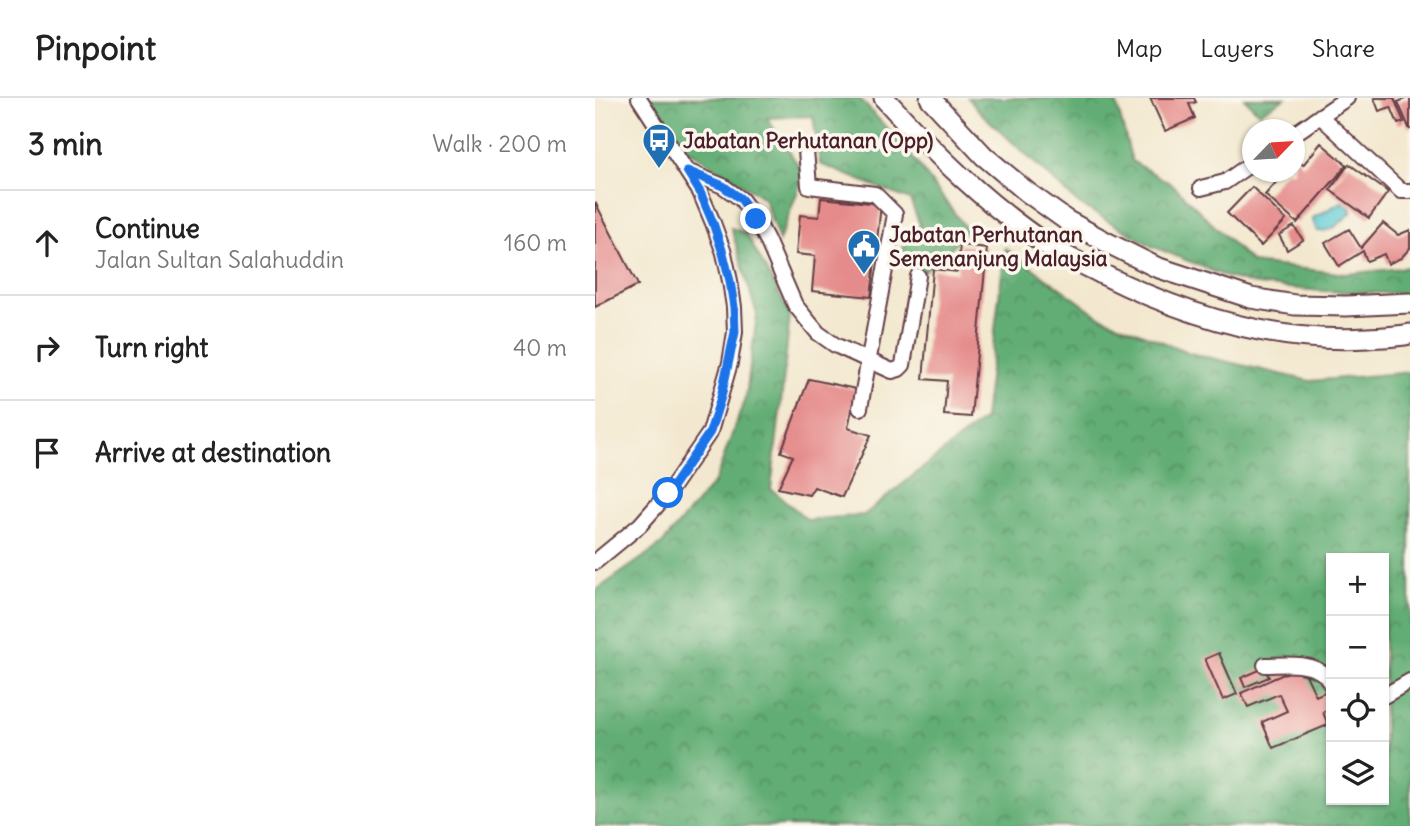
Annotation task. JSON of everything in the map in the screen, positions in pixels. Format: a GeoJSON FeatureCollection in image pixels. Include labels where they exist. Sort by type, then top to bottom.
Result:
{"type":"FeatureCollection","features":[{"type":"Feature","properties":{"kind":"main road"},"geometry":{"type":"LineString","coordinates":[[884,98],[961,177],[1013,221],[1051,248],[1140,293],[1187,312],[1246,327],[1307,338],[1357,339],[1410,334]]}},
{"type":"Feature","properties":{"kind":"main road"},"geometry":{"type":"LineString","coordinates":[[930,98],[984,156],[1027,192],[1066,219],[1156,267],[1251,298],[1295,305],[1410,303]]}},
{"type":"Feature","properties":{"kind":"main road"},"geometry":{"type":"LineString","coordinates":[[938,98],[984,156]]}},
{"type":"Feature","properties":{"kind":"street"},"geometry":{"type":"LineString","coordinates":[[595,562],[640,525],[668,493],[710,432],[730,363],[735,332],[730,281],[713,223],[700,192],[639,98]]}},
{"type":"Feature","properties":{"kind":"street"},"geometry":{"type":"LineString","coordinates":[[1305,126],[1347,98]]}},
{"type":"Feature","properties":{"kind":"street"},"geometry":{"type":"LineString","coordinates":[[1320,116],[1401,191],[1410,191]]}},
{"type":"Feature","properties":{"kind":"street"},"geometry":{"type":"LineString","coordinates":[[806,150],[809,187],[875,194],[895,214],[860,408]]}},
{"type":"Feature","properties":{"kind":"street"},"geometry":{"type":"LineString","coordinates":[[1201,188],[1225,182],[1242,170]]}},
{"type":"Feature","properties":{"kind":"street"},"geometry":{"type":"LineString","coordinates":[[687,171],[723,186],[741,199],[767,240],[795,305],[818,333],[835,345],[893,370],[903,365],[918,276]]}},
{"type":"Feature","properties":{"kind":"street"},"geometry":{"type":"LineString","coordinates":[[1265,665],[1299,665],[1315,669],[1328,679]]}},
{"type":"Feature","properties":{"kind":"street"},"geometry":{"type":"LineString","coordinates":[[1389,693],[1410,681]]}},
{"type":"Feature","properties":{"kind":"green space"},"geometry":{"type":"Polygon","coordinates":[[[651,98],[859,98],[907,150],[967,230],[945,255],[921,273],[894,258],[920,225],[910,200],[820,164],[813,116],[767,118],[804,174],[779,241],[764,198],[686,149],[651,98]]]}},
{"type":"Feature","properties":{"kind":"green space"},"geometry":{"type":"Polygon","coordinates":[[[968,98],[1115,98],[1132,161],[1173,185],[1252,263],[1346,274],[1410,267],[1410,294],[1321,291],[1257,285],[1227,277],[1152,246],[1079,204],[968,98]]]}},
{"type":"Feature","properties":{"kind":"green space"},"geometry":{"type":"Polygon","coordinates":[[[1244,98],[1285,98],[1259,113],[1244,98]]]}},
{"type":"Feature","properties":{"kind":"green space"},"geometry":{"type":"Polygon","coordinates":[[[731,228],[746,233],[790,314],[771,489],[808,520],[864,515],[984,419],[1005,248],[1099,316],[1190,353],[1310,381],[1410,372],[1410,826],[595,826],[595,591],[662,544],[715,481],[746,396],[757,315],[731,228]]]}},
{"type":"Feature","properties":{"kind":"water"},"geometry":{"type":"Polygon","coordinates":[[[1342,202],[1351,209],[1351,213],[1331,229],[1317,231],[1312,218],[1342,202]]]}},
{"type":"Feature","properties":{"kind":"building"},"geometry":{"type":"Polygon","coordinates":[[[1150,98],[1194,98],[1196,102],[1189,104],[1195,118],[1165,131],[1150,98]]]}},
{"type":"Feature","properties":{"kind":"building"},"geometry":{"type":"Polygon","coordinates":[[[1374,98],[1394,98],[1404,122],[1398,124],[1391,107],[1379,111],[1374,98]]]}},
{"type":"Feature","properties":{"kind":"building"},"geometry":{"type":"Polygon","coordinates":[[[1410,98],[1410,130],[1398,102],[1410,98]]]}},
{"type":"Feature","properties":{"kind":"building"},"geometry":{"type":"Polygon","coordinates":[[[1321,143],[1347,165],[1297,223],[1265,195],[1276,182],[1305,182],[1305,163],[1321,143]]]}},
{"type":"Feature","properties":{"kind":"building"},"geometry":{"type":"Polygon","coordinates":[[[1349,164],[1388,192],[1369,218],[1330,190],[1349,164]]]}},
{"type":"Feature","properties":{"kind":"building"},"geometry":{"type":"Polygon","coordinates":[[[1252,187],[1286,220],[1261,246],[1227,213],[1252,187]]]}},
{"type":"Feature","properties":{"kind":"building"},"geometry":{"type":"Polygon","coordinates":[[[821,198],[881,204],[871,297],[812,291],[815,256],[796,254],[800,215],[819,217],[821,198]]]}},
{"type":"Feature","properties":{"kind":"building"},"geometry":{"type":"Polygon","coordinates":[[[595,202],[638,285],[595,307],[595,202]]]}},
{"type":"Feature","properties":{"kind":"building"},"geometry":{"type":"Polygon","coordinates":[[[1383,223],[1398,235],[1410,230],[1410,248],[1401,258],[1388,264],[1384,254],[1367,261],[1363,251],[1339,266],[1325,243],[1349,229],[1361,248],[1383,223]]]}},
{"type":"Feature","properties":{"kind":"building"},"geometry":{"type":"Polygon","coordinates":[[[1294,226],[1303,240],[1287,250],[1279,235],[1294,226]]]}},
{"type":"Feature","properties":{"kind":"building"},"geometry":{"type":"Polygon","coordinates":[[[960,245],[987,248],[971,417],[944,415],[947,381],[923,379],[933,269],[957,272],[960,245]]]}},
{"type":"Feature","properties":{"kind":"building"},"geometry":{"type":"Polygon","coordinates":[[[809,379],[856,389],[848,428],[871,435],[842,497],[814,487],[809,495],[778,488],[793,456],[781,452],[809,379]]]}},
{"type":"Feature","properties":{"kind":"building"},"geometry":{"type":"Polygon","coordinates":[[[1219,653],[1237,694],[1223,700],[1205,659],[1219,653]]]}},
{"type":"Feature","properties":{"kind":"building"},"geometry":{"type":"Polygon","coordinates":[[[1302,666],[1316,696],[1326,691],[1326,710],[1323,712],[1326,726],[1273,748],[1262,722],[1287,711],[1279,694],[1248,707],[1241,693],[1302,666]]]}},
{"type":"Feature","properties":{"kind":"building"},"geometry":{"type":"Polygon","coordinates":[[[1264,668],[1269,677],[1245,687],[1241,678],[1264,668]]]}},
{"type":"Feature","properties":{"kind":"place","name":"Jabatan Perhutanan (Opp)"},"geometry":{"type":"Point","coordinates":[659,170]}},
{"type":"Feature","properties":{"kind":"place","name":"Jabatan Perhutanan Semenanjung Malaysia"},"geometry":{"type":"Point","coordinates":[864,276]}},
{"type":"Feature","properties":{"kind":"route"},"geometry":{"type":"LineString","coordinates":[[668,493],[710,432],[730,363],[735,332],[734,307],[723,253],[700,192],[687,171],[723,186],[741,199],[756,219]]}}]}
